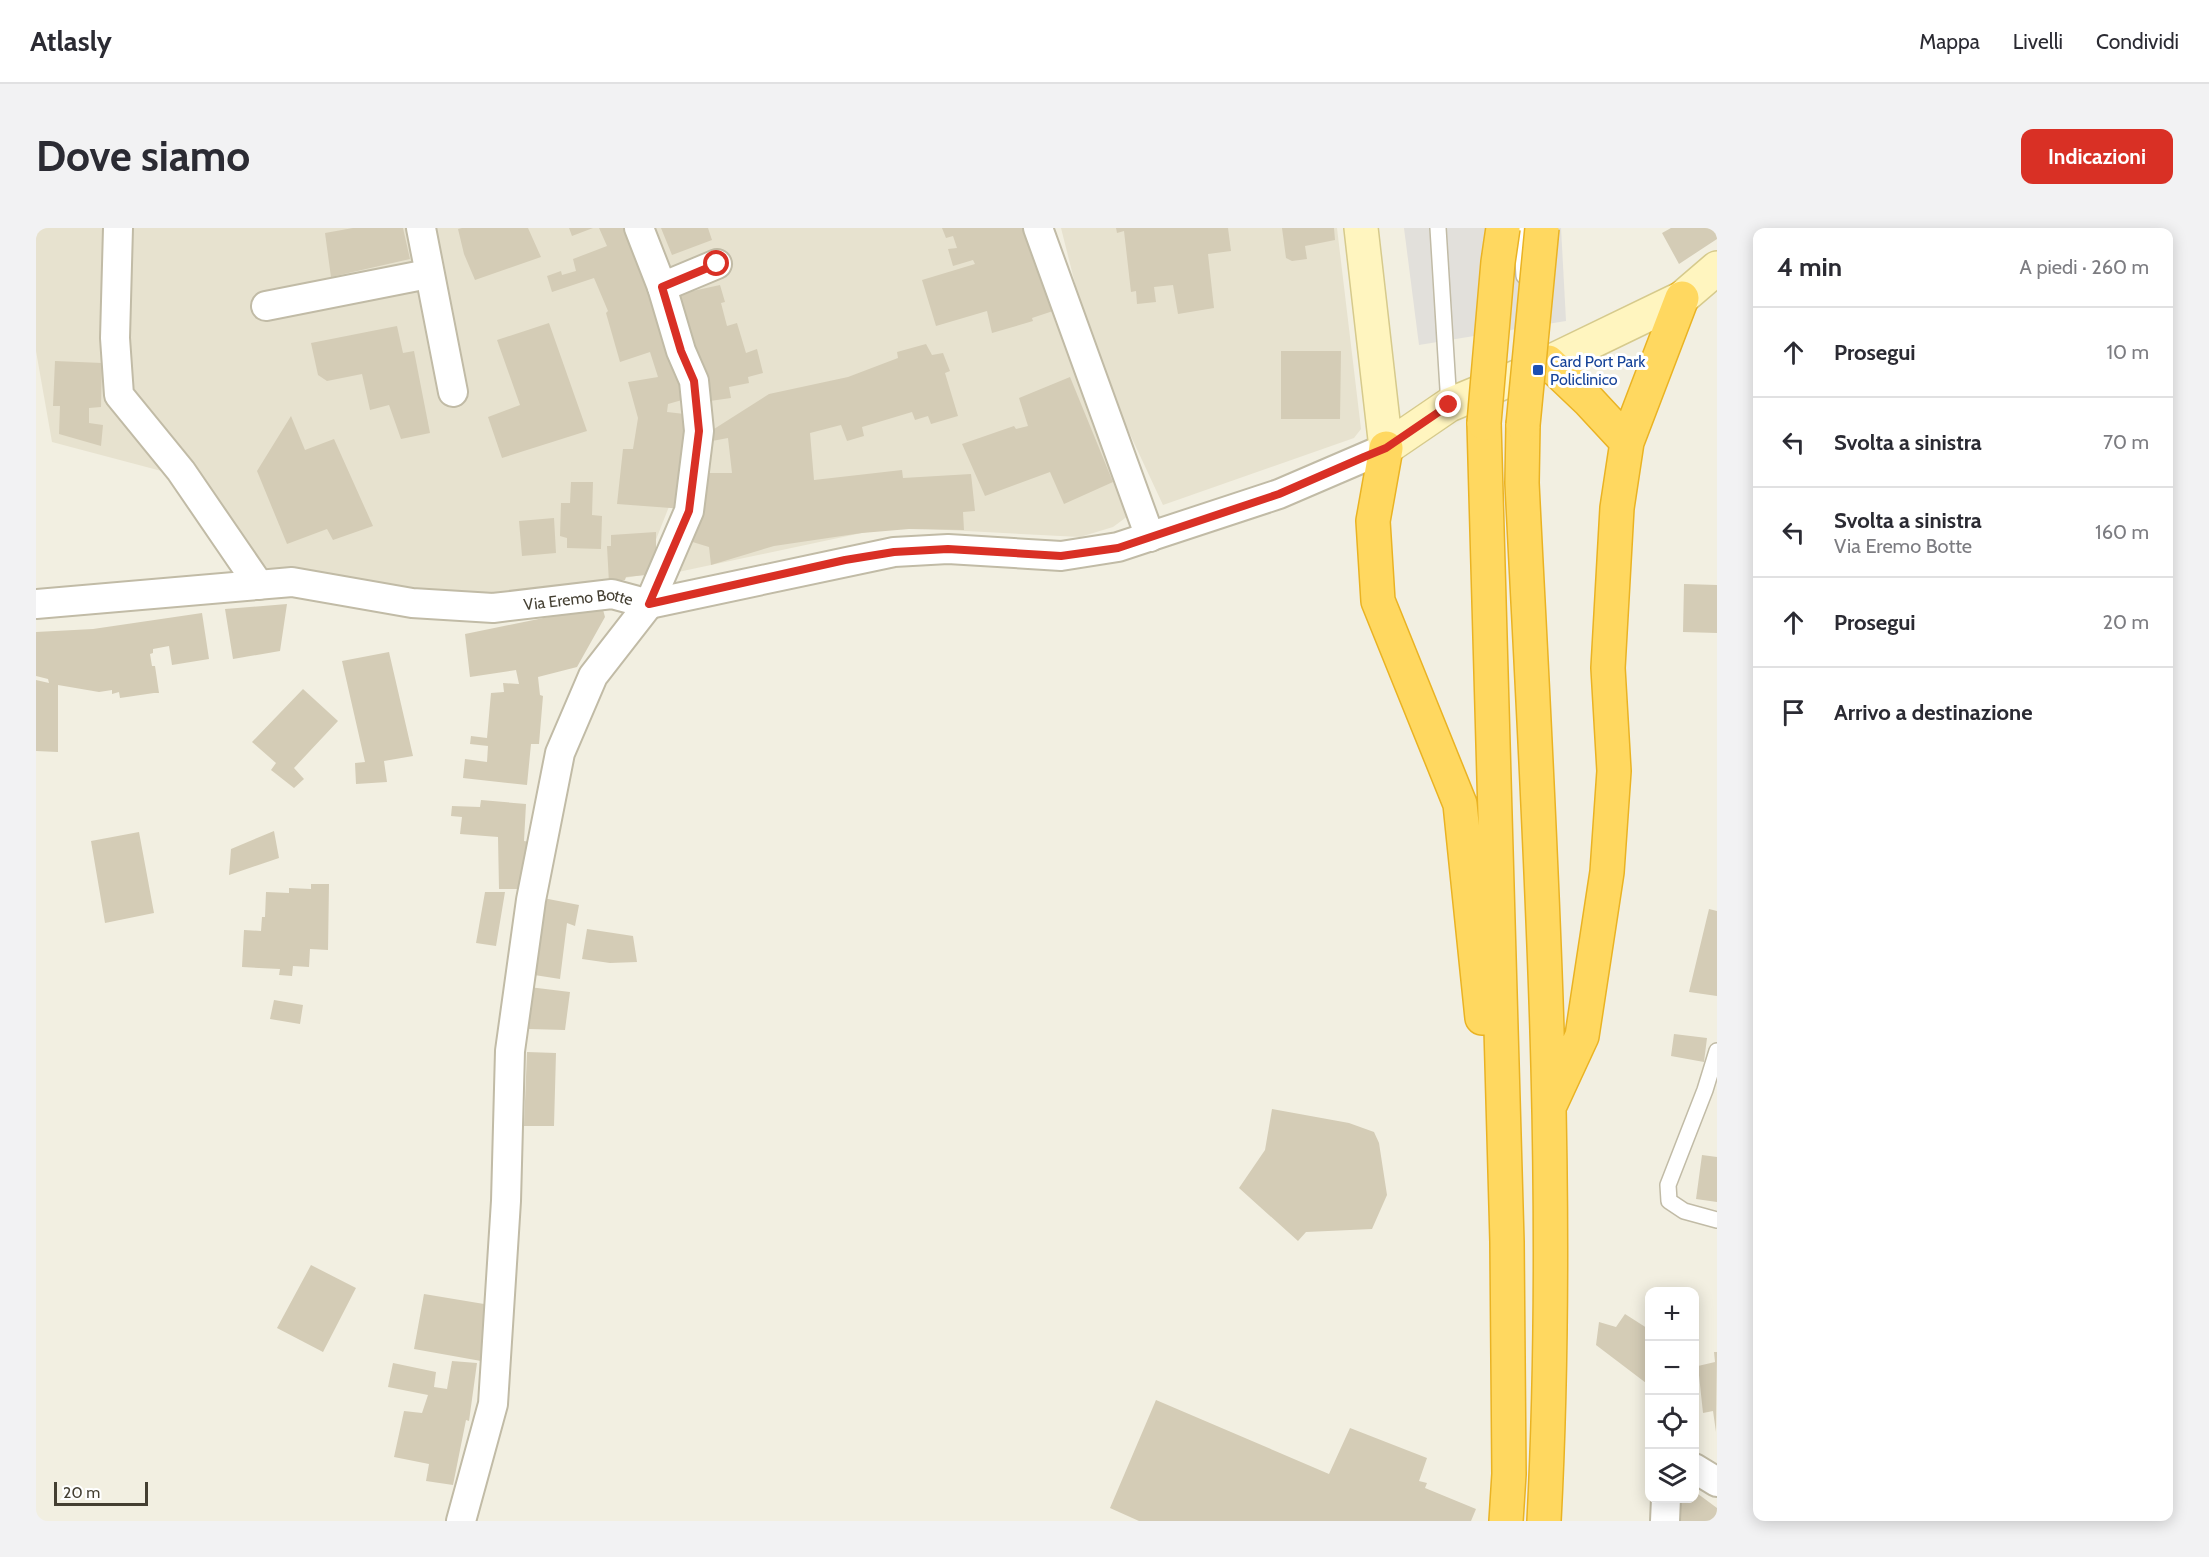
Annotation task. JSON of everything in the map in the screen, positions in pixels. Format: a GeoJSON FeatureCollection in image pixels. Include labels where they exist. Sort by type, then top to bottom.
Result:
{"type":"FeatureCollection","features":[{"type":"Feature","properties":{"kind":"highway"},"geometry":{"type":"LineString","coordinates":[[1503,228],[1484,423],[1504,1097],[1509,1463],[1506,1521]]}},
{"type":"Feature","properties":{"kind":"highway"},"geometry":{"type":"LineString","coordinates":[[1542,228],[1523,425],[1522,483],[1546,972],[1550,1402],[1544,1521]]}},
{"type":"Feature","properties":{"kind":"highway"},"geometry":{"type":"LineString","coordinates":[[1548,1110],[1582,1036],[1607,872],[1614,771],[1608,668],[1617,508],[1627,442],[1682,298]]}},
{"type":"Feature","properties":{"kind":"highway"},"geometry":{"type":"LineString","coordinates":[[1538,367],[1589,401],[1627,442]]}},
{"type":"Feature","properties":{"kind":"highway"},"geometry":{"type":"LineString","coordinates":[[1386,448],[1373,521],[1378,602],[1460,804],[1483,1023],[1504,1097]]}},
{"type":"Feature","properties":{"kind":"street"},"geometry":{"type":"LineString","coordinates":[[118,228],[115,338],[119,395],[181,471],[259,585]]}},
{"type":"Feature","properties":{"kind":"street"},"geometry":{"type":"LineString","coordinates":[[421,228],[428,274],[453,392]]}},
{"type":"Feature","properties":{"kind":"street"},"geometry":{"type":"LineString","coordinates":[[461,1521],[493,1404],[506,1201],[510,1051],[531,900],[560,753],[593,676],[649,604],[689,511],[699,431],[694,381],[681,351],[662,287],[639,228]]}},
{"type":"Feature","properties":{"kind":"street"},"geometry":{"type":"LineString","coordinates":[[1038,228],[1150,537]]}},
{"type":"Feature","properties":{"kind":"street"},"geometry":{"type":"LineString","coordinates":[[1361,228],[1386,448],[1449,405],[1538,367],[1682,298],[1717,268]]}},
{"type":"Feature","properties":{"kind":"street"},"geometry":{"type":"LineString","coordinates":[[662,287],[717,264]]}},
{"type":"Feature","properties":{"kind":"street"},"geometry":{"type":"LineString","coordinates":[[266,306],[428,274]]}},
{"type":"Feature","properties":{"kind":"street","name":"Via Eremo Botte"},"geometry":{"type":"LineString","coordinates":[[36,604],[292,582],[412,603],[493,608],[612,594],[649,604],[845,560],[894,552],[948,549],[1061,556],[1118,548],[1279,494],[1386,448]]}},
{"type":"Feature","properties":{"kind":"street"},"geometry":{"type":"LineString","coordinates":[[1699,1471],[1717,1482]]}},
{"type":"Feature","properties":{"kind":"street"},"geometry":{"type":"LineString","coordinates":[[1665,1521],[1666,1503]]}},
{"type":"Feature","properties":{"kind":"lane"},"geometry":{"type":"LineString","coordinates":[[1438,228],[1449,405]]}},
{"type":"Feature","properties":{"kind":"lane"},"geometry":{"type":"LineString","coordinates":[[1521,228],[1538,367]]}},
{"type":"Feature","properties":{"kind":"lane"},"geometry":{"type":"LineString","coordinates":[[1717,1051],[1705,1090],[1668,1185],[1670,1202],[1684,1211],[1717,1220]]}},
{"type":"Feature","properties":{"kind":"shaded area"},"geometry":{"type":"Polygon","coordinates":[[[36,228],[621,228],[668,345],[683,409],[672,499],[642,575],[523,596],[406,589],[232,563],[169,473],[52,442],[36,351],[36,228]]]}},
{"type":"Feature","properties":{"kind":"shaded area"},"geometry":{"type":"Polygon","coordinates":[[[654,228],[1025,228],[1053,315],[1132,513],[1113,527],[1080,537],[890,527],[678,572],[700,497],[654,228]]]}},
{"type":"Feature","properties":{"kind":"shaded area"},"geometry":{"type":"Polygon","coordinates":[[[1061,228],[1337,228],[1361,429],[1354,438],[1163,505],[1093,355],[1061,228]]]}},
{"type":"Feature","properties":{"kind":"shaded area"},"geometry":{"type":"Polygon","coordinates":[[[1404,228],[1561,228],[1566,321],[1419,345],[1404,228]]]}},
{"type":"Feature","properties":{"kind":"building"},"geometry":{"type":"Polygon","coordinates":[[[353,228],[403,228],[410,259],[331,277],[325,233],[353,228]]]}},
{"type":"Feature","properties":{"kind":"building"},"geometry":{"type":"Polygon","coordinates":[[[528,228],[541,257],[475,280],[464,254],[458,229],[528,228]]]}},
{"type":"Feature","properties":{"kind":"building"},"geometry":{"type":"Polygon","coordinates":[[[569,228],[593,228],[572,236],[569,228]]]}},
{"type":"Feature","properties":{"kind":"building"},"geometry":{"type":"Polygon","coordinates":[[[599,228],[630,228],[689,398],[668,404],[667,412],[693,415],[684,509],[617,504],[623,449],[633,449],[638,418],[628,382],[658,377],[650,352],[620,362],[606,313],[608,311],[594,278],[552,292],[547,276],[561,271],[562,275],[576,271],[573,259],[607,246],[599,228]]]}},
{"type":"Feature","properties":{"kind":"building"},"geometry":{"type":"Polygon","coordinates":[[[661,228],[708,228],[712,240],[672,255],[661,228]]]}},
{"type":"Feature","properties":{"kind":"building"},"geometry":{"type":"Polygon","coordinates":[[[942,228],[1029,228],[1053,311],[1032,318],[1033,321],[992,333],[987,311],[936,326],[922,280],[975,264],[973,260],[953,266],[948,249],[957,248],[953,236],[946,238],[942,228]]]}},
{"type":"Feature","properties":{"kind":"building"},"geometry":{"type":"Polygon","coordinates":[[[1116,228],[1228,228],[1231,251],[1208,254],[1214,308],[1178,314],[1173,285],[1154,287],[1156,302],[1137,304],[1136,291],[1131,292],[1124,231],[1117,233],[1116,228]]]}},
{"type":"Feature","properties":{"kind":"building"},"geometry":{"type":"Polygon","coordinates":[[[1282,228],[1334,228],[1335,240],[1305,246],[1307,259],[1292,261],[1286,258],[1282,228]]]}},
{"type":"Feature","properties":{"kind":"building"},"geometry":{"type":"Polygon","coordinates":[[[1671,228],[1717,228],[1717,239],[1679,264],[1662,233],[1671,228]]]}},
{"type":"Feature","properties":{"kind":"building"},"geometry":{"type":"Polygon","coordinates":[[[720,285],[725,302],[721,303],[727,326],[737,323],[746,353],[757,349],[763,373],[748,377],[749,383],[729,387],[731,398],[710,401],[679,294],[720,285]]]}},
{"type":"Feature","properties":{"kind":"building"},"geometry":{"type":"Polygon","coordinates":[[[549,323],[587,431],[502,458],[488,417],[520,405],[497,340],[549,323]]]}},
{"type":"Feature","properties":{"kind":"building"},"geometry":{"type":"Polygon","coordinates":[[[397,326],[403,353],[414,351],[430,433],[401,439],[389,405],[370,410],[362,374],[327,381],[318,375],[311,343],[397,326]]]}},
{"type":"Feature","properties":{"kind":"building"},"geometry":{"type":"Polygon","coordinates":[[[926,344],[932,355],[943,353],[950,371],[945,373],[958,416],[931,424],[928,416],[915,420],[912,412],[862,427],[864,436],[847,441],[841,425],[810,433],[814,480],[902,470],[903,478],[971,474],[975,511],[963,512],[964,530],[909,529],[862,533],[774,546],[711,565],[709,547],[686,540],[706,473],[732,473],[728,438],[712,441],[714,429],[769,394],[848,377],[898,358],[897,352],[926,344]]]}},
{"type":"Feature","properties":{"kind":"building"},"geometry":{"type":"Polygon","coordinates":[[[1281,351],[1341,351],[1340,419],[1281,419],[1281,351]]]}},
{"type":"Feature","properties":{"kind":"building"},"geometry":{"type":"Polygon","coordinates":[[[55,361],[102,363],[101,407],[89,408],[89,423],[103,425],[101,446],[59,434],[60,406],[53,406],[55,361]]]}},
{"type":"Feature","properties":{"kind":"building"},"geometry":{"type":"Polygon","coordinates":[[[1070,377],[1113,482],[1064,504],[1050,472],[985,496],[962,444],[1014,426],[1016,429],[1028,426],[1019,398],[1070,377]]]}},
{"type":"Feature","properties":{"kind":"building"},"geometry":{"type":"Polygon","coordinates":[[[291,416],[305,450],[334,439],[373,526],[333,540],[327,529],[287,544],[257,471],[291,416]]]}},
{"type":"Feature","properties":{"kind":"building"},"geometry":{"type":"Polygon","coordinates":[[[571,482],[593,482],[592,515],[602,516],[601,549],[567,548],[567,538],[560,536],[561,503],[570,503],[571,482]]]}},
{"type":"Feature","properties":{"kind":"building"},"geometry":{"type":"Polygon","coordinates":[[[554,518],[556,553],[522,556],[519,521],[554,518]]]}},
{"type":"Feature","properties":{"kind":"building"},"geometry":{"type":"Polygon","coordinates":[[[656,532],[656,574],[626,577],[625,580],[609,583],[607,546],[611,546],[611,535],[656,532]]]}},
{"type":"Feature","properties":{"kind":"building"},"geometry":{"type":"Polygon","coordinates":[[[1684,584],[1717,585],[1717,633],[1683,632],[1684,584]]]}},
{"type":"Feature","properties":{"kind":"building"},"geometry":{"type":"Polygon","coordinates":[[[287,604],[280,651],[233,659],[225,609],[287,604]]]}},
{"type":"Feature","properties":{"kind":"building"},"geometry":{"type":"Polygon","coordinates":[[[602,606],[605,617],[577,667],[538,677],[540,695],[543,696],[539,744],[531,744],[527,785],[463,778],[465,759],[487,762],[488,746],[470,744],[471,736],[487,738],[491,693],[504,692],[503,683],[519,684],[516,670],[470,677],[465,634],[602,606]]]}},
{"type":"Feature","properties":{"kind":"building"},"geometry":{"type":"Polygon","coordinates":[[[202,613],[209,659],[172,665],[169,646],[153,649],[153,653],[150,654],[152,666],[155,666],[159,693],[120,698],[119,692],[112,694],[112,690],[99,692],[58,685],[58,752],[36,751],[36,680],[49,683],[48,679],[36,676],[36,632],[93,629],[202,613]]]}},
{"type":"Feature","properties":{"kind":"building"},"geometry":{"type":"Polygon","coordinates":[[[389,652],[413,756],[384,761],[387,782],[356,784],[355,763],[365,762],[342,661],[389,652]]]}},
{"type":"Feature","properties":{"kind":"building"},"geometry":{"type":"Polygon","coordinates":[[[303,689],[338,721],[294,768],[304,779],[294,788],[271,770],[276,763],[252,742],[303,689]]]}},
{"type":"Feature","properties":{"kind":"building"},"geometry":{"type":"Polygon","coordinates":[[[481,800],[526,804],[524,841],[530,842],[527,889],[499,889],[498,837],[460,834],[462,817],[451,816],[452,806],[480,807],[481,800]]]}},
{"type":"Feature","properties":{"kind":"building"},"geometry":{"type":"Polygon","coordinates":[[[274,831],[279,858],[229,875],[231,849],[274,831]]]}},
{"type":"Feature","properties":{"kind":"building"},"geometry":{"type":"Polygon","coordinates":[[[139,832],[154,913],[105,923],[91,841],[139,832]]]}},
{"type":"Feature","properties":{"kind":"building"},"geometry":{"type":"Polygon","coordinates":[[[311,884],[329,884],[328,950],[310,949],[309,967],[293,966],[292,976],[279,975],[280,969],[242,967],[244,930],[261,931],[262,917],[265,917],[266,892],[289,893],[289,888],[311,889],[311,884]]]}},
{"type":"Feature","properties":{"kind":"building"},"geometry":{"type":"Polygon","coordinates":[[[485,892],[505,892],[496,946],[476,943],[485,892]]]}},
{"type":"Feature","properties":{"kind":"building"},"geometry":{"type":"Polygon","coordinates":[[[538,897],[579,905],[575,926],[567,923],[560,979],[528,974],[538,897]]]}},
{"type":"Feature","properties":{"kind":"building"},"geometry":{"type":"Polygon","coordinates":[[[1709,909],[1717,911],[1717,996],[1689,992],[1709,909]]]}},
{"type":"Feature","properties":{"kind":"building"},"geometry":{"type":"Polygon","coordinates":[[[587,929],[633,936],[637,962],[610,963],[582,959],[587,929]]]}},
{"type":"Feature","properties":{"kind":"building"},"geometry":{"type":"Polygon","coordinates":[[[529,987],[570,992],[565,1030],[529,1029],[529,987]]]}},
{"type":"Feature","properties":{"kind":"building"},"geometry":{"type":"Polygon","coordinates":[[[274,1000],[303,1005],[300,1024],[270,1019],[274,1000]]]}},
{"type":"Feature","properties":{"kind":"building"},"geometry":{"type":"Polygon","coordinates":[[[1674,1034],[1707,1038],[1704,1062],[1671,1056],[1674,1034]]]}},
{"type":"Feature","properties":{"kind":"building"},"geometry":{"type":"Polygon","coordinates":[[[527,1052],[556,1053],[554,1126],[524,1126],[527,1052]]]}},
{"type":"Feature","properties":{"kind":"building"},"geometry":{"type":"Polygon","coordinates":[[[1272,1109],[1349,1123],[1374,1132],[1379,1143],[1387,1195],[1372,1229],[1306,1232],[1298,1241],[1239,1188],[1265,1150],[1272,1109]]]}},
{"type":"Feature","properties":{"kind":"building"},"geometry":{"type":"Polygon","coordinates":[[[1702,1155],[1717,1157],[1717,1202],[1696,1199],[1702,1155]]]}},
{"type":"Feature","properties":{"kind":"building"},"geometry":{"type":"Polygon","coordinates":[[[311,1265],[356,1288],[323,1352],[277,1328],[311,1265]]]}},
{"type":"Feature","properties":{"kind":"building"},"geometry":{"type":"Polygon","coordinates":[[[424,1294],[490,1305],[481,1361],[414,1349],[424,1294]]]}},
{"type":"Feature","properties":{"kind":"building"},"geometry":{"type":"Polygon","coordinates":[[[1625,1314],[1645,1327],[1645,1382],[1596,1345],[1599,1322],[1616,1327],[1625,1314]]]}},
{"type":"Feature","properties":{"kind":"building"},"geometry":{"type":"Polygon","coordinates":[[[1714,1352],[1717,1352],[1716,1432],[1713,1411],[1703,1413],[1699,1375],[1699,1366],[1715,1362],[1714,1352]]]}},
{"type":"Feature","properties":{"kind":"building"},"geometry":{"type":"Polygon","coordinates":[[[452,1361],[477,1363],[469,1421],[466,1420],[453,1485],[426,1481],[429,1464],[394,1457],[404,1411],[422,1413],[428,1395],[388,1387],[393,1363],[436,1372],[434,1387],[447,1389],[452,1361]]]}},
{"type":"Feature","properties":{"kind":"building"},"geometry":{"type":"Polygon","coordinates":[[[1156,1400],[1329,1474],[1350,1428],[1427,1458],[1419,1481],[1427,1483],[1425,1488],[1476,1509],[1471,1521],[1139,1521],[1110,1508],[1156,1400]]]}},
{"type":"Feature","properties":{"kind":"building"},"geometry":{"type":"Polygon","coordinates":[[[1699,1495],[1717,1508],[1717,1521],[1678,1521],[1680,1503],[1699,1503],[1699,1495]]]}},
{"type":"Feature","properties":{"kind":"place","name":"Card Port Park Policlinico"},"geometry":{"type":"Point","coordinates":[1538,370]}},
{"type":"Feature","properties":{"kind":"route"},"geometry":{"type":"LineString","coordinates":[[717,264],[662,287],[681,351],[694,381],[699,431],[689,511],[649,604],[845,560],[894,552],[948,549],[1061,556],[1118,548],[1279,494],[1386,448],[1449,405]]}}]}
